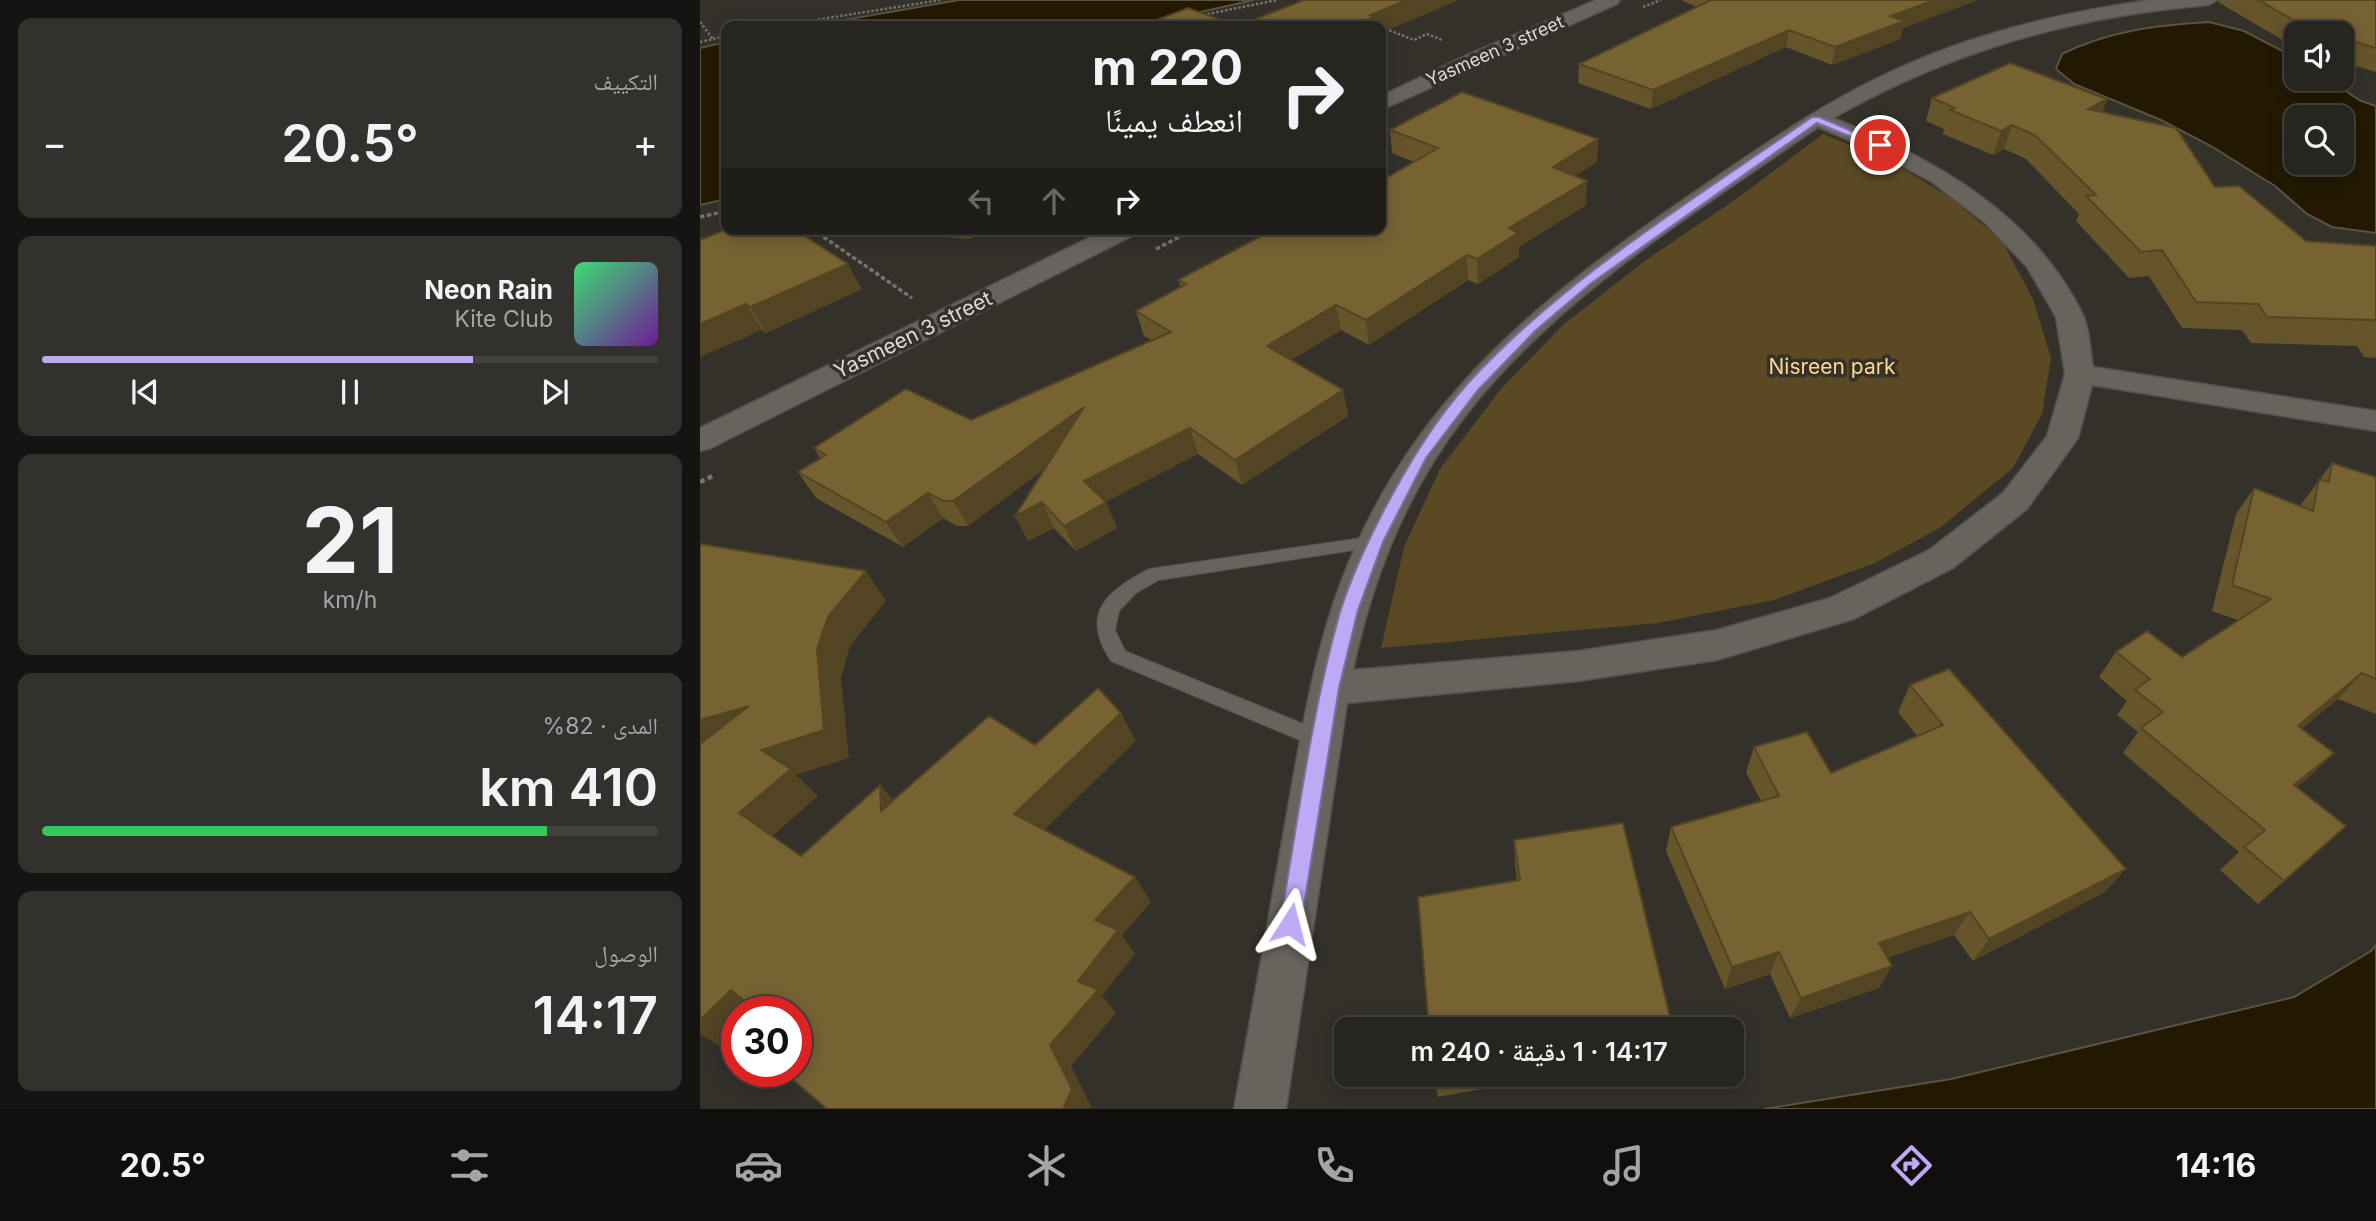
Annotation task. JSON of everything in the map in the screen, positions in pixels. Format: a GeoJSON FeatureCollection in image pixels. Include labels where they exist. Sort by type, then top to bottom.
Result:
{"type":"FeatureCollection","features":[{"type":"Feature","properties":{"kind":"street","name":"Yasmeen 3 street"},"geometry":{"type":"LineString","coordinates":[[1386,102],[1483,55],[1611,0]]}},
{"type":"Feature","properties":{"kind":"street"},"geometry":{"type":"LineString","coordinates":[[1260,1109],[1330,688],[1349,610],[1375,542],[1420,456],[1473,387],[1530,329],[1585,282],[1816,119],[1893,76],[1977,43],[2079,17],[2126,8],[2208,0]]}},
{"type":"Feature","properties":{"kind":"street"},"geometry":{"type":"LineString","coordinates":[[1330,688],[1578,666],[1717,645],[1841,609],[1941,559],[2015,501],[2062,438],[2080,374],[2070,317],[2038,264],[1993,217],[1940,177],[1880,145],[1816,119]]}},
{"type":"Feature","properties":{"kind":"street","name":"Yasmeen 3 street"},"geometry":{"type":"LineString","coordinates":[[700,441],[1115,235]]}},
{"type":"Feature","properties":{"kind":"street"},"geometry":{"type":"LineString","coordinates":[[2080,374],[2376,421]]}},
{"type":"Feature","properties":{"kind":"lane"},"geometry":{"type":"LineString","coordinates":[[1321,740],[1118,656],[1105,641],[1105,622],[1114,602],[1132,585],[1155,574],[1375,542]]}},
{"type":"Feature","properties":{"kind":"path"},"geometry":{"type":"LineString","coordinates":[[809,21],[941,0]]}},
{"type":"Feature","properties":{"kind":"path"},"geometry":{"type":"LineString","coordinates":[[1200,16],[1278,0]]}},
{"type":"Feature","properties":{"kind":"path"},"geometry":{"type":"LineString","coordinates":[[700,22],[713,39]]}},
{"type":"Feature","properties":{"kind":"path"},"geometry":{"type":"LineString","coordinates":[[700,42],[721,37]]}},
{"type":"Feature","properties":{"kind":"path"},"geometry":{"type":"LineString","coordinates":[[700,217],[721,212]]}},
{"type":"Feature","properties":{"kind":"path"},"geometry":{"type":"LineString","coordinates":[[821,235],[915,300],[903,306]]}},
{"type":"Feature","properties":{"kind":"green space","name":"Nisreen park"},"geometry":{"type":"Polygon","coordinates":[[[1823,134],[1892,162],[1951,198],[2002,241],[2033,299],[2051,358],[2042,414],[2013,468],[1941,527],[1875,563],[1774,600],[1658,623],[1381,648],[1404,547],[1440,469],[1500,390],[1563,325],[1646,260],[1739,197],[1823,134]]]}},
{"type":"Feature","properties":{"kind":"shaded area"},"geometry":{"type":"Polygon","coordinates":[[[959,0],[1254,0],[1160,21],[838,21],[959,0]]]}},
{"type":"Feature","properties":{"kind":"shaded area"},"geometry":{"type":"Polygon","coordinates":[[[2209,22],[2244,31],[2284,52],[2284,91],[2346,91],[2359,100],[2376,106],[2376,233],[2332,227],[2307,214],[2275,186],[2211,146],[2161,120],[2074,84],[2056,69],[2062,54],[2080,46],[2152,27],[2209,22]]]}},
{"type":"Feature","properties":{"kind":"shaded area"},"geometry":{"type":"Polygon","coordinates":[[[721,43],[721,200],[700,205],[700,48],[721,43]]]}},
{"type":"Feature","properties":{"kind":"shaded area"},"geometry":{"type":"Polygon","coordinates":[[[2376,945],[2376,1109],[1764,1109],[1951,1079],[2294,997],[2371,951],[2376,945]]]}},
{"type":"Feature","properties":{"kind":"building"},"geometry":{"type":"Polygon","coordinates":[[[1304,0],[1407,0],[1370,15],[1374,17],[1364,21],[1251,21],[1304,0]]]}},
{"type":"Feature","properties":{"kind":"building"},"geometry":{"type":"Polygon","coordinates":[[[1711,0],[1935,0],[1890,16],[1904,21],[1835,47],[1789,30],[1653,90],[1579,64],[1711,0]]]}},
{"type":"Feature","properties":{"kind":"building"},"geometry":{"type":"Polygon","coordinates":[[[2258,0],[2376,0],[2376,48],[2354,42],[2354,21],[2295,21],[2258,0]]]}},
{"type":"Feature","properties":{"kind":"building"},"geometry":{"type":"Polygon","coordinates":[[[1188,8],[1224,21],[1154,21],[1188,8]]]}},
{"type":"Feature","properties":{"kind":"building"},"geometry":{"type":"Polygon","coordinates":[[[2010,63],[2107,99],[2088,109],[2176,128],[2215,187],[2239,186],[2306,241],[2376,246],[2376,321],[2267,317],[2258,304],[2196,302],[2162,250],[2141,252],[2086,196],[2096,195],[2035,135],[2012,125],[2001,131],[1950,110],[1955,108],[1932,98],[2010,63]]]}},
{"type":"Feature","properties":{"kind":"building"},"geometry":{"type":"Polygon","coordinates":[[[1462,92],[1598,139],[1553,167],[1587,181],[1509,228],[1518,233],[1477,259],[1467,255],[1366,320],[1336,305],[1267,346],[1343,390],[1235,460],[1190,428],[1084,481],[1106,502],[1064,526],[1042,502],[1015,516],[1084,407],[953,501],[943,501],[928,493],[886,522],[798,472],[826,455],[814,448],[906,389],[971,420],[1171,332],[1136,311],[1186,284],[1178,280],[1264,235],[1386,235],[1386,178],[1438,148],[1390,130],[1462,92]]]}},
{"type":"Feature","properties":{"kind":"building"},"geometry":{"type":"Polygon","coordinates":[[[721,231],[721,235],[803,235],[848,264],[750,307],[746,304],[700,324],[700,240],[721,231]]]}},
{"type":"Feature","properties":{"kind":"building"},"geometry":{"type":"Polygon","coordinates":[[[2332,463],[2376,477],[2376,679],[2362,673],[2298,726],[2334,753],[2294,785],[2346,826],[2284,881],[2244,847],[2265,830],[2141,728],[2163,712],[2135,690],[2150,679],[2116,652],[2147,631],[2182,657],[2271,599],[2232,585],[2254,488],[2313,511],[2319,479],[2329,482],[2332,463]]]}},
{"type":"Feature","properties":{"kind":"building"},"geometry":{"type":"Polygon","coordinates":[[[700,544],[866,571],[828,617],[817,649],[824,730],[761,750],[791,769],[739,813],[801,856],[880,785],[881,811],[989,716],[1035,745],[1098,688],[1121,713],[1014,814],[1135,877],[1095,920],[1118,930],[1078,981],[1098,990],[1050,1045],[1072,1089],[1063,1109],[827,1109],[802,1087],[812,1087],[812,996],[738,996],[731,990],[721,996],[721,1000],[700,1020],[700,744],[749,706],[700,720],[700,544]]]}},
{"type":"Feature","properties":{"kind":"building"},"geometry":{"type":"Polygon","coordinates":[[[1949,669],[2126,869],[1989,939],[1970,912],[1879,943],[1892,966],[1801,998],[1779,952],[1732,967],[1671,827],[1779,796],[1754,747],[1807,732],[1831,773],[1943,725],[1910,685],[1949,669]]]}},
{"type":"Feature","properties":{"kind":"building"},"geometry":{"type":"Polygon","coordinates":[[[1623,823],[1670,1017],[1428,1017],[1418,897],[1520,880],[1514,840],[1623,823]]]}},
{"type":"Feature","properties":{"kind":"route"},"geometry":{"type":"LineString","coordinates":[[1290,924],[1330,688],[1349,610],[1375,542],[1420,456],[1473,387],[1530,329],[1585,282],[1816,119],[1880,145]]}}]}
